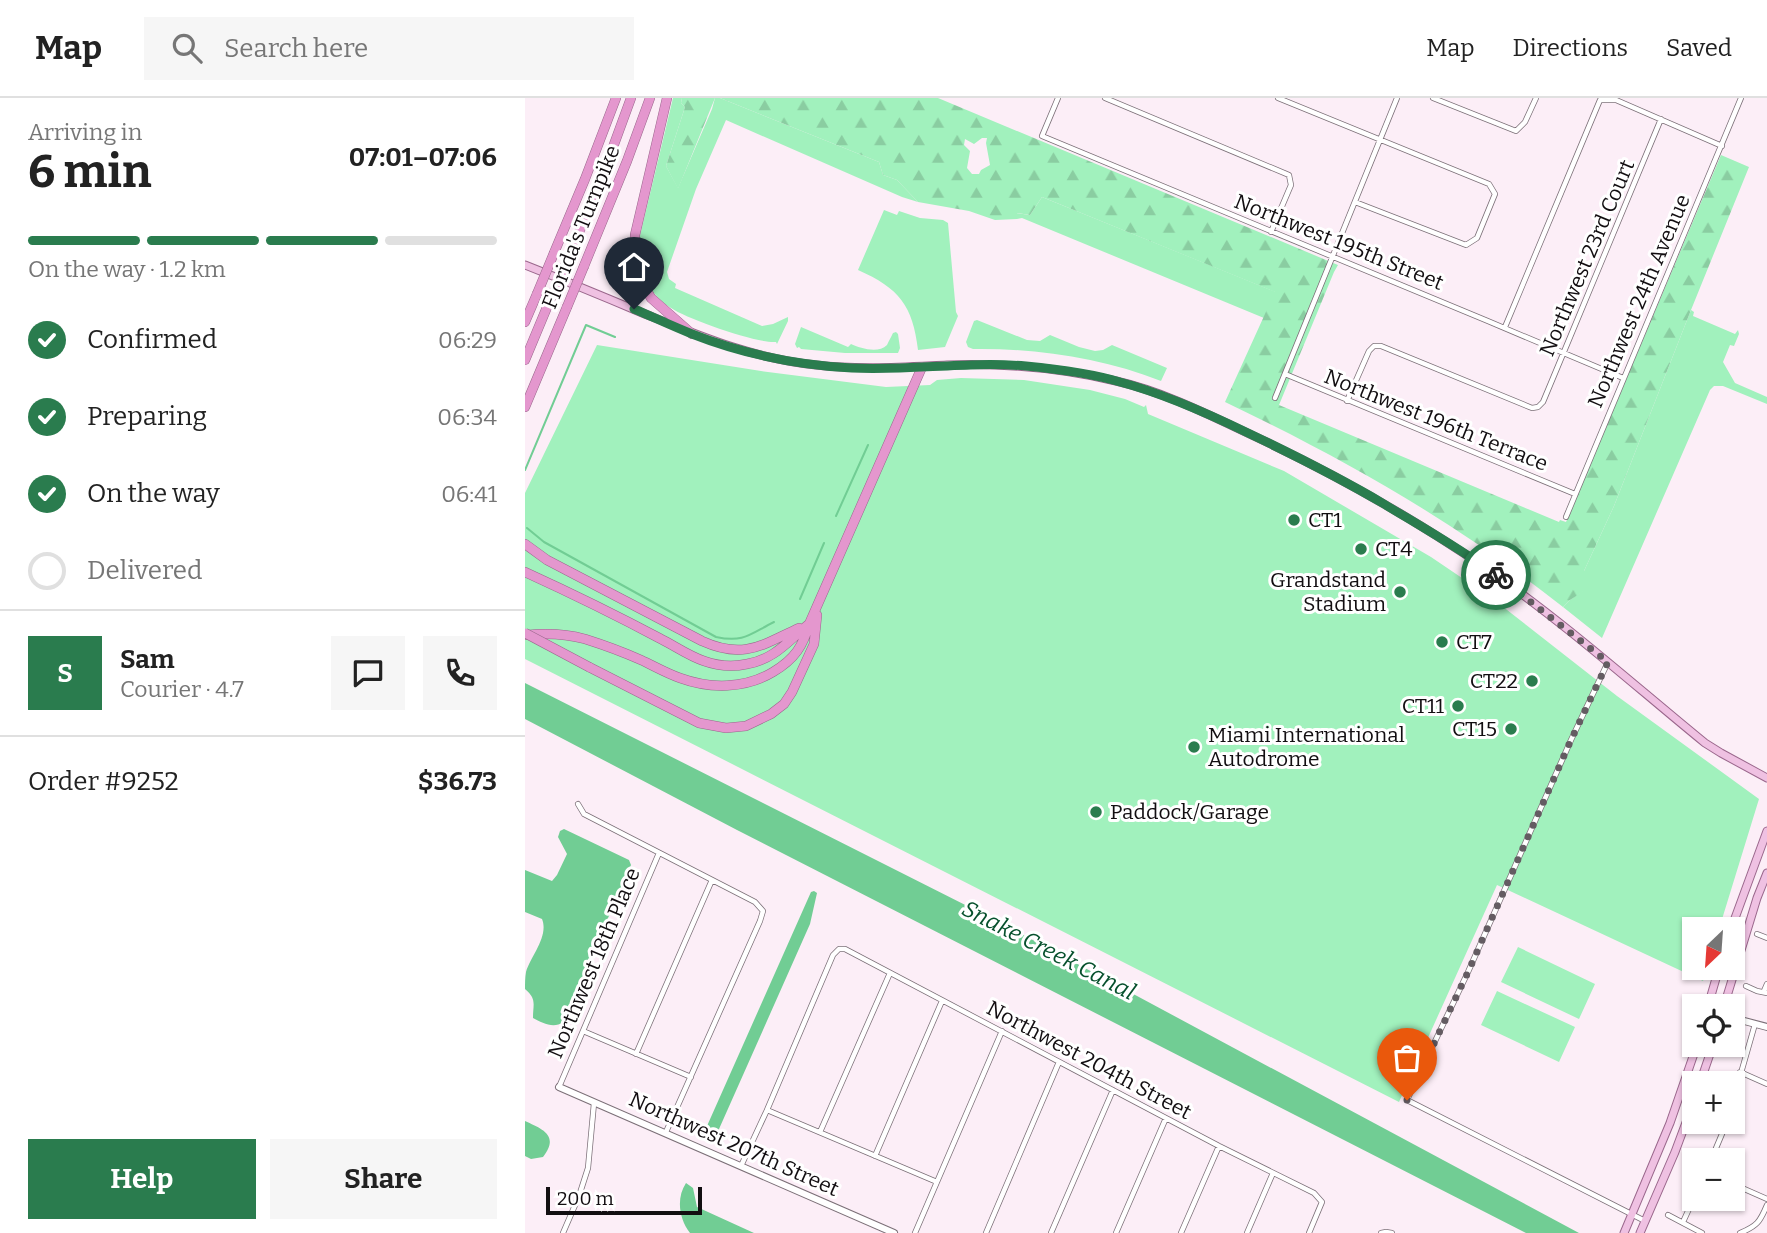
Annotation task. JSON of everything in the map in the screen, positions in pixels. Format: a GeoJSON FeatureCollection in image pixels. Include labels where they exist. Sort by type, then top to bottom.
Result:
{"type":"FeatureCollection","features":[{"type":"Feature","properties":{"kind":"highway"},"geometry":{"type":"LineString","coordinates":[[525,323],[616,98]]}},
{"type":"Feature","properties":{"kind":"highway","name":"Florida's Turnpike"},"geometry":{"type":"LineString","coordinates":[[525,360],[605,169],[631,98]]}},
{"type":"Feature","properties":{"kind":"highway","name":"Florida's Turnpike"},"geometry":{"type":"LineString","coordinates":[[525,407],[627,161],[650,98]]}},
{"type":"Feature","properties":{"kind":"highway"},"geometry":{"type":"LineString","coordinates":[[667,98],[635,235],[633,259],[650,298],[692,334]]}},
{"type":"Feature","properties":{"kind":"highway"},"geometry":{"type":"LineString","coordinates":[[525,634],[575,637],[631,656],[680,678],[715,686],[732,686],[760,680],[783,666],[805,642],[810,622],[922,367]]}},
{"type":"Feature","properties":{"kind":"highway"},"geometry":{"type":"LineString","coordinates":[[525,544],[547,560],[717,647],[743,650],[758,648],[810,622]]}},
{"type":"Feature","properties":{"kind":"highway"},"geometry":{"type":"LineString","coordinates":[[525,572],[661,638],[697,659],[722,666],[745,665],[768,657],[786,646],[810,622]]}},
{"type":"Feature","properties":{"kind":"highway"},"geometry":{"type":"LineString","coordinates":[[525,634],[699,723],[726,729],[755,723],[784,704],[793,692],[814,645],[818,607]]}},
{"type":"Feature","properties":{"kind":"main road"},"geometry":{"type":"LineString","coordinates":[[525,265],[692,334],[779,360],[865,369],[1025,366],[1119,381],[1164,396],[1284,450],[1356,488],[1430,532],[1490,571],[1608,662],[1706,743],[1767,778]]}},
{"type":"Feature","properties":{"kind":"main road"},"geometry":{"type":"LineString","coordinates":[[1735,917],[1767,831]]}},
{"type":"Feature","properties":{"kind":"main road"},"geometry":{"type":"LineString","coordinates":[[1745,936],[1767,873]]}},
{"type":"Feature","properties":{"kind":"main road"},"geometry":{"type":"LineString","coordinates":[[1624,1233],[1682,1090]]}},
{"type":"Feature","properties":{"kind":"main road"},"geometry":{"type":"LineString","coordinates":[[1640,1233],[1682,1133]]}},
{"type":"Feature","properties":{"kind":"street","name":"Northwest 195th Street"},"geometry":{"type":"LineString","coordinates":[[1058,98],[1042,136],[1623,378]]}},
{"type":"Feature","properties":{"kind":"street"},"geometry":{"type":"LineString","coordinates":[[1105,98],[1289,175],[1291,185],[1271,232]]}},
{"type":"Feature","properties":{"kind":"street"},"geometry":{"type":"LineString","coordinates":[[1120,104],[1122,98]]}},
{"type":"Feature","properties":{"kind":"street"},"geometry":{"type":"LineString","coordinates":[[1278,98],[1489,184],[1495,194],[1477,238],[1466,245],[1356,202]]}},
{"type":"Feature","properties":{"kind":"street"},"geometry":{"type":"LineString","coordinates":[[1275,398],[1397,98]]}},
{"type":"Feature","properties":{"kind":"street"},"geometry":{"type":"LineString","coordinates":[[1433,98],[1516,131],[1525,122],[1536,98]]}},
{"type":"Feature","properties":{"kind":"street","name":"Northwest 24th Avenue"},"geometry":{"type":"LineString","coordinates":[[1566,517],[1741,98]]}},
{"type":"Feature","properties":{"kind":"street"},"geometry":{"type":"LineString","coordinates":[[1505,327],[1600,100],[1616,100],[1722,146]]}},
{"type":"Feature","properties":{"kind":"street","name":"Northwest 23rd Court"},"geometry":{"type":"LineString","coordinates":[[1347,401],[1369,351],[1374,346],[1381,346],[1532,408],[1538,407],[1543,402],[1564,353],[1661,119]]}},
{"type":"Feature","properties":{"kind":"street","name":"Northwest 196th Terrace"},"geometry":{"type":"LineString","coordinates":[[1285,374],[1575,494]]}},
{"type":"Feature","properties":{"kind":"street"},"geometry":{"type":"LineString","coordinates":[[1608,662],[1407,1100],[1645,1222]]}},
{"type":"Feature","properties":{"kind":"street"},"geometry":{"type":"LineString","coordinates":[[578,804],[584,814],[755,902],[763,911],[666,1132]]}},
{"type":"Feature","properties":{"kind":"street","name":"Northwest 18th Place"},"geometry":{"type":"LineString","coordinates":[[559,1087],[659,853]]}},
{"type":"Feature","properties":{"kind":"street"},"geometry":{"type":"LineString","coordinates":[[636,1054],[712,880]]}},
{"type":"Feature","properties":{"kind":"street"},"geometry":{"type":"LineString","coordinates":[[1757,934],[1767,938]]}},
{"type":"Feature","properties":{"kind":"street","name":"Northwest 204th Street"},"geometry":{"type":"LineString","coordinates":[[767,1110],[833,955],[839,949],[845,949],[1219,1146],[1314,1193],[1322,1202],[1309,1233]]}},
{"type":"Feature","properties":{"kind":"street"},"geometry":{"type":"LineString","coordinates":[[820,1132],[890,973]]}},
{"type":"Feature","properties":{"kind":"street"},"geometry":{"type":"LineString","coordinates":[[1746,986],[1765,992],[1767,984]]}},
{"type":"Feature","properties":{"kind":"street"},"geometry":{"type":"LineString","coordinates":[[875,1156],[942,1001]]}},
{"type":"Feature","properties":{"kind":"street"},"geometry":{"type":"LineString","coordinates":[[1745,1021],[1767,1027]]}},
{"type":"Feature","properties":{"kind":"street"},"geometry":{"type":"LineString","coordinates":[[1741,1071],[1755,1024]]}},
{"type":"Feature","properties":{"kind":"street"},"geometry":{"type":"LineString","coordinates":[[583,1031],[691,1077]]}},
{"type":"Feature","properties":{"kind":"street"},"geometry":{"type":"LineString","coordinates":[[915,1233],[1002,1031]]}},
{"type":"Feature","properties":{"kind":"street"},"geometry":{"type":"LineString","coordinates":[[986,1233],[1059,1062]]}},
{"type":"Feature","properties":{"kind":"street"},"geometry":{"type":"LineString","coordinates":[[1745,1074],[1767,1084]]}},
{"type":"Feature","properties":{"kind":"street","name":"Northwest 207th Street"},"geometry":{"type":"LineString","coordinates":[[559,1087],[894,1233]]}},
{"type":"Feature","properties":{"kind":"street"},"geometry":{"type":"LineString","coordinates":[[1051,1233],[1113,1090]]}},
{"type":"Feature","properties":{"kind":"street"},"geometry":{"type":"LineString","coordinates":[[563,1233],[579,1196],[587,1168],[594,1102]]}},
{"type":"Feature","properties":{"kind":"street"},"geometry":{"type":"LineString","coordinates":[[741,1166],[767,1110],[937,1182]]}},
{"type":"Feature","properties":{"kind":"street"},"geometry":{"type":"LineString","coordinates":[[1116,1233],[1166,1118]]}},
{"type":"Feature","properties":{"kind":"street"},"geometry":{"type":"LineString","coordinates":[[1181,1233],[1219,1146]]}},
{"type":"Feature","properties":{"kind":"street"},"geometry":{"type":"LineString","coordinates":[[1247,1233],[1273,1173]]}},
{"type":"Feature","properties":{"kind":"street"},"geometry":{"type":"LineString","coordinates":[[1745,1189],[1767,1199]]}},
{"type":"Feature","properties":{"kind":"street"},"geometry":{"type":"LineString","coordinates":[[1740,1233],[1761,1220],[1767,1205]]}},
{"type":"Feature","properties":{"kind":"street"},"geometry":{"type":"LineString","coordinates":[[1683,1222],[1688,1211]]}},
{"type":"Feature","properties":{"kind":"street"},"geometry":{"type":"LineString","coordinates":[[1668,1215],[1702,1233]]}},
{"type":"Feature","properties":{"kind":"street"},"geometry":{"type":"LineString","coordinates":[[1381,1233],[1392,1233]]}},
{"type":"Feature","properties":{"kind":"green space"},"geometry":{"type":"Polygon","coordinates":[[[673,98],[682,98],[681,103],[685,107],[666,166],[678,188],[715,98],[720,98],[879,162],[883,175],[897,180],[918,202],[726,120],[696,189],[667,272],[669,279],[676,284],[675,288],[762,326],[788,317],[777,344],[723,330],[679,313],[652,294],[643,276],[638,244],[673,98]]]}},
{"type":"Feature","properties":{"kind":"green space"},"geometry":{"type":"Polygon","coordinates":[[[682,98],[715,98],[678,189],[666,166],[685,107],[681,103],[682,98]]]}},
{"type":"Feature","properties":{"kind":"green space"},"geometry":{"type":"Polygon","coordinates":[[[720,98],[938,98],[1338,265],[1279,405],[1559,522],[1566,522],[1721,155],[1749,167],[1614,506],[1584,571],[1584,591],[1563,607],[1483,548],[1400,495],[1358,470],[1225,402],[1275,292],[1042,197],[1030,215],[1017,213],[1017,219],[995,220],[969,211],[918,202],[897,180],[883,175],[879,162],[720,98]],[[987,138],[974,144],[965,139],[964,145],[970,151],[967,168],[972,174],[979,174],[990,165],[987,138]]]}},
{"type":"Feature","properties":{"kind":"green space"},"geometry":{"type":"Polygon","coordinates":[[[1042,197],[1276,292],[1264,318],[1022,218],[1017,219],[1016,213],[1030,215],[1042,197]]]}},
{"type":"Feature","properties":{"kind":"green space"},"geometry":{"type":"Polygon","coordinates":[[[884,210],[897,215],[899,211],[948,223],[958,316],[945,347],[918,350],[912,321],[901,300],[884,284],[858,270],[884,210]]]}},
{"type":"Feature","properties":{"kind":"green space"},"geometry":{"type":"Polygon","coordinates":[[[1691,310],[1694,312],[1693,316],[1735,334],[1738,330],[1734,346],[1730,345],[1723,362],[1735,383],[1767,397],[1767,404],[1723,386],[1714,386],[1710,390],[1602,638],[1563,607],[1584,590],[1584,571],[1614,506],[1691,310]]]}},
{"type":"Feature","properties":{"kind":"green space"},"geometry":{"type":"Polygon","coordinates":[[[974,321],[1027,340],[1040,341],[1050,335],[1095,351],[1112,345],[1167,368],[1161,381],[1116,366],[1069,356],[1020,350],[973,349],[968,347],[966,342],[974,321]]]}},
{"type":"Feature","properties":{"kind":"green space"},"geometry":{"type":"Polygon","coordinates":[[[801,327],[848,347],[851,344],[874,350],[887,345],[896,332],[900,348],[898,353],[845,353],[801,349],[795,344],[801,327]]]}},
{"type":"Feature","properties":{"kind":"green space","name":"Miami International Autodrome"},"geometry":{"type":"Polygon","coordinates":[[[597,345],[761,371],[886,387],[930,385],[937,380],[961,378],[1024,380],[1090,390],[1144,407],[1146,405],[1148,414],[1284,471],[1431,557],[1493,599],[1617,696],[1759,799],[1723,917],[1682,917],[1682,971],[1497,885],[1399,1102],[525,659],[525,493],[597,345]]]}},
{"type":"Feature","properties":{"kind":"green space"},"geometry":{"type":"Polygon","coordinates":[[[1518,947],[1595,984],[1579,1019],[1501,982],[1518,947]]]}},
{"type":"Feature","properties":{"kind":"green space"},"geometry":{"type":"Polygon","coordinates":[[[1497,991],[1575,1027],[1559,1062],[1481,1025],[1497,991]]]}},
{"type":"Feature","properties":{"kind":"water","name":"Snake Creek Canal"},"geometry":{"type":"Polygon","coordinates":[[[525,683],[999,922],[1579,1233],[1526,1233],[737,830],[525,719],[525,683]]]}},
{"type":"Feature","properties":{"kind":"water"},"geometry":{"type":"Polygon","coordinates":[[[564,829],[629,860],[631,865],[563,1022],[552,1025],[533,1018],[533,999],[525,989],[526,972],[544,926],[542,919],[525,912],[525,870],[552,881],[567,854],[558,837],[564,829]]]}},
{"type":"Feature","properties":{"kind":"water"},"geometry":{"type":"Polygon","coordinates":[[[811,892],[817,893],[810,924],[719,1129],[710,1139],[706,1137],[707,1126],[811,892]]]}},
{"type":"Feature","properties":{"kind":"water"},"geometry":{"type":"Polygon","coordinates":[[[525,1121],[543,1130],[549,1138],[550,1143],[543,1157],[531,1159],[525,1156],[525,1121]]]}},
{"type":"Feature","properties":{"kind":"water"},"geometry":{"type":"Polygon","coordinates":[[[686,1183],[693,1188],[697,1207],[754,1233],[690,1233],[680,1208],[686,1183]]]}},
{"type":"Feature","properties":{"kind":"waterway"},"geometry":{"type":"LineString","coordinates":[[525,470],[586,325],[615,337]]}},
{"type":"Feature","properties":{"kind":"waterway"},"geometry":{"type":"LineString","coordinates":[[836,516],[868,445]]}},
{"type":"Feature","properties":{"kind":"waterway"},"geometry":{"type":"LineString","coordinates":[[527,528],[544,542],[716,637],[740,638],[774,622]]}},
{"type":"Feature","properties":{"kind":"waterway"},"geometry":{"type":"LineString","coordinates":[[800,599],[824,543]]}},
{"type":"Feature","properties":{"kind":"way so far"},"geometry":{"type":"LineString","coordinates":[[1407,1100],[1608,662],[1496,575]]}},
{"type":"Feature","properties":{"kind":"place","name":"CT1"},"geometry":{"type":"Point","coordinates":[1294,520]}},
{"type":"Feature","properties":{"kind":"place","name":"CT4"},"geometry":{"type":"Point","coordinates":[1361,549]}},
{"type":"Feature","properties":{"kind":"place","name":"Grandstand Stadium"},"geometry":{"type":"Point","coordinates":[1400,592]}},
{"type":"Feature","properties":{"kind":"place","name":"CT7"},"geometry":{"type":"Point","coordinates":[1442,642]}},
{"type":"Feature","properties":{"kind":"place","name":"CT22"},"geometry":{"type":"Point","coordinates":[1532,681]}},
{"type":"Feature","properties":{"kind":"place","name":"CT11"},"geometry":{"type":"Point","coordinates":[1458,706]}},
{"type":"Feature","properties":{"kind":"place","name":"CT15"},"geometry":{"type":"Point","coordinates":[1511,729]}},
{"type":"Feature","properties":{"kind":"place","name":"Miami International Autodrome"},"geometry":{"type":"Point","coordinates":[1194,747]}},
{"type":"Feature","properties":{"kind":"place","name":"Paddock/Garage"},"geometry":{"type":"Point","coordinates":[1096,812]}},
{"type":"Feature","properties":{"kind":"route"},"geometry":{"type":"LineString","coordinates":[[634,309],[692,334],[779,360],[877,369],[946,365],[1025,366],[1119,381],[1164,396],[1284,450],[1356,488],[1496,575]]}}]}
